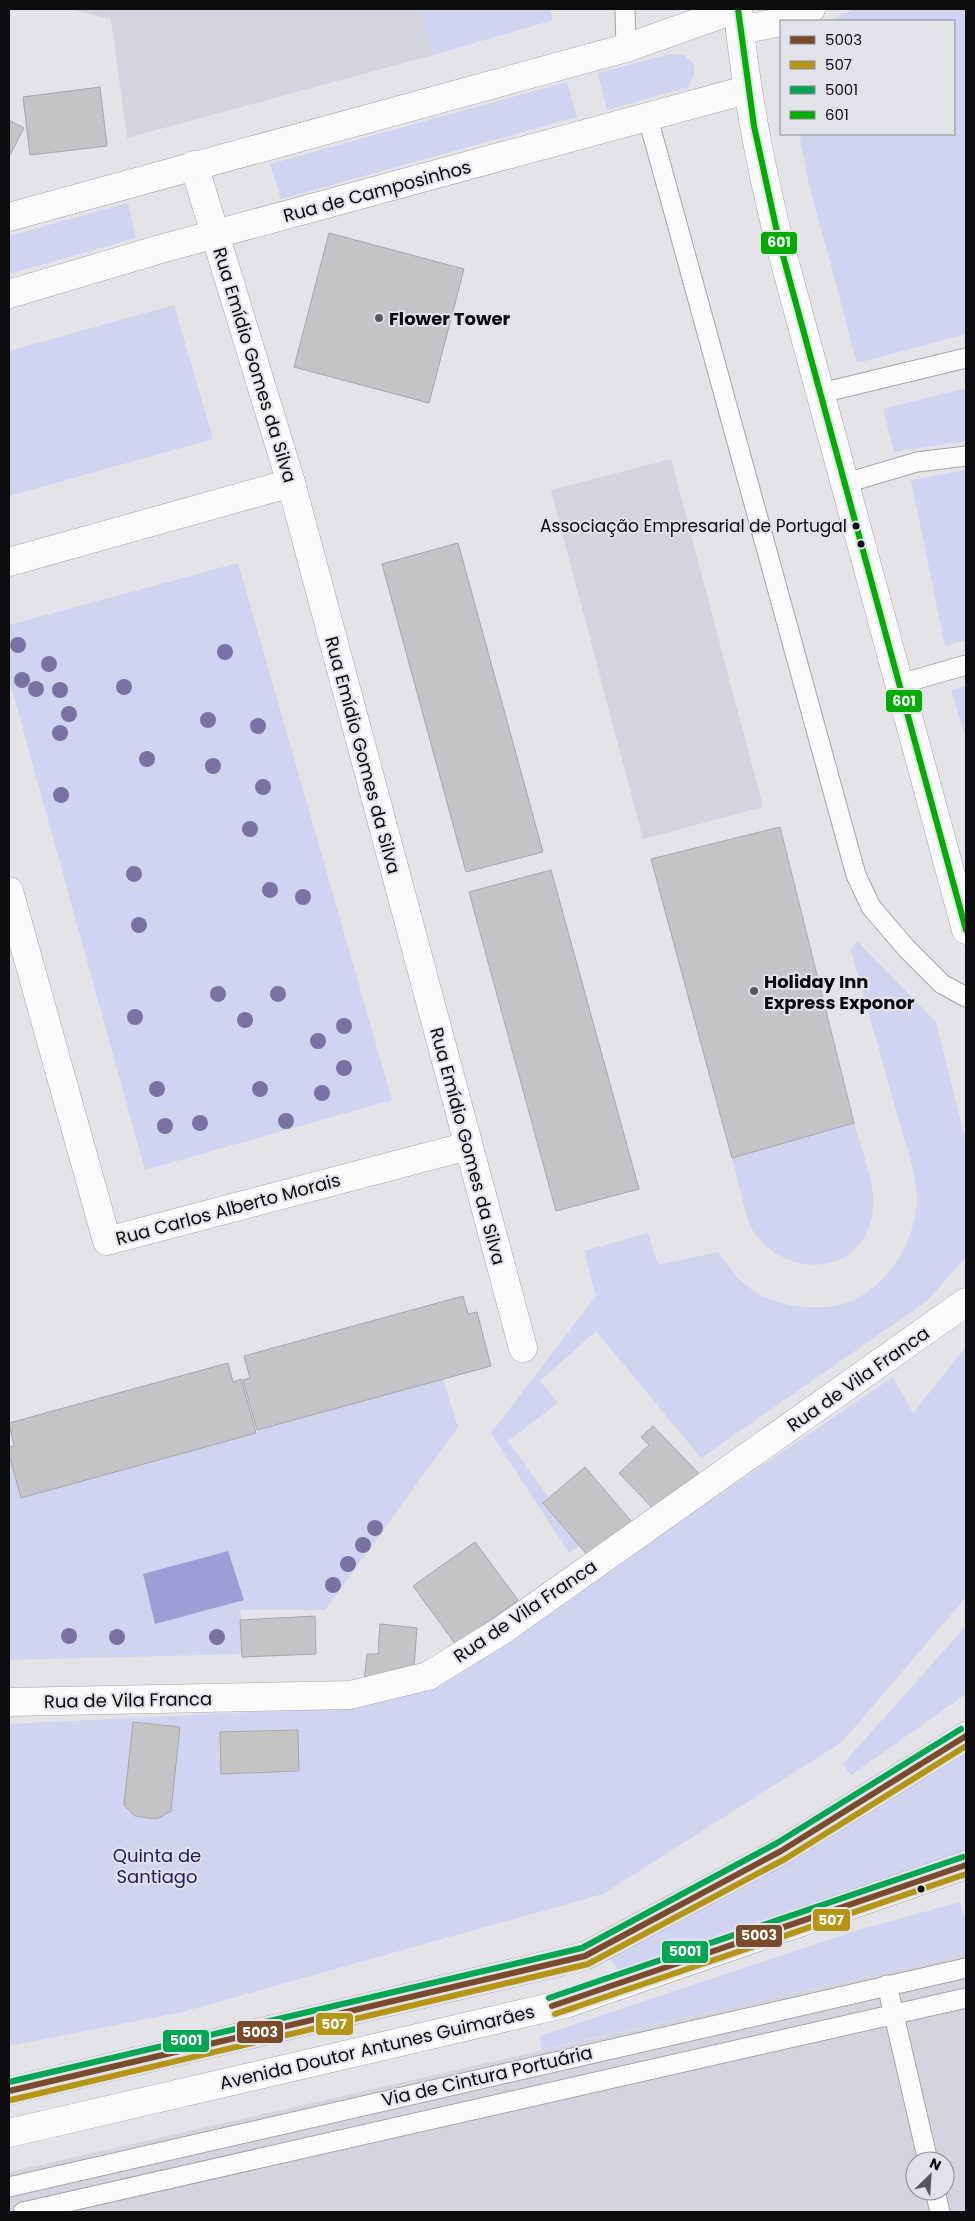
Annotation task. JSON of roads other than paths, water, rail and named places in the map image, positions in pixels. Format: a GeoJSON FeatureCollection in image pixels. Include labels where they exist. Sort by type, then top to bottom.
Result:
{"type":"FeatureCollection","features":[{"type":"Feature","properties":{"kind":"street"},"geometry":{"type":"LineString","coordinates":[[787,20],[811,9]]}},
{"type":"Feature","properties":{"kind":"street"},"geometry":{"type":"LineString","coordinates":[[738,16],[746,90],[779,241],[966,930]]}},
{"type":"Feature","properties":{"kind":"street"},"geometry":{"type":"LineString","coordinates":[[9,217],[194,164],[738,16],[780,22]]}},
{"type":"Feature","properties":{"kind":"street","name":"Rua de Camposinhos"},"geometry":{"type":"LineString","coordinates":[[9,294],[746,90]]}},
{"type":"Feature","properties":{"kind":"street","name":"Rua Emídio Gomes da Silva"},"geometry":{"type":"LineString","coordinates":[[194,164],[291,483],[523,1348]]}},
{"type":"Feature","properties":{"kind":"street"},"geometry":{"type":"LineString","coordinates":[[9,562],[291,483]]}},
{"type":"Feature","properties":{"kind":"street","name":"Rua Carlos Alberto Morais"},"geometry":{"type":"LineString","coordinates":[[9,891],[107,1241],[468,1146]]}},
{"type":"Feature","properties":{"kind":"street","name":"Rua de Vila Franca"},"geometry":{"type":"LineString","coordinates":[[9,1702],[350,1695],[428,1676],[501,1631],[966,1302]]}},
{"type":"Feature","properties":{"kind":"street"},"geometry":{"type":"LineString","coordinates":[[9,2091],[585,1956],[780,1851],[966,1736]]}},
{"type":"Feature","properties":{"kind":"street","name":"Avenida Doutor Antunes Guimarães"},"geometry":{"type":"LineString","coordinates":[[9,2132],[568,2003],[966,1865]]}},
{"type":"Feature","properties":{"kind":"lane"},"geometry":{"type":"LineString","coordinates":[[625,9],[626,48]]}},
{"type":"Feature","properties":{"kind":"lane"},"geometry":{"type":"LineString","coordinates":[[648,118],[856,875],[871,907],[907,949],[942,984],[966,997]]}},
{"type":"Feature","properties":{"kind":"lane"},"geometry":{"type":"LineString","coordinates":[[821,393],[966,358]]}},
{"type":"Feature","properties":{"kind":"lane"},"geometry":{"type":"LineString","coordinates":[[846,483],[917,462],[966,456]]}},
{"type":"Feature","properties":{"kind":"lane"},"geometry":{"type":"LineString","coordinates":[[900,684],[966,665]]}},
{"type":"Feature","properties":{"kind":"lane","name":"Via de Cintura Portuária"},"geometry":{"type":"LineString","coordinates":[[9,2187],[966,1968]]}},
{"type":"Feature","properties":{"kind":"lane"},"geometry":{"type":"LineString","coordinates":[[888,1985],[926,2151]]}},
{"type":"Feature","properties":{"kind":"lane","name":"Via de Cintura Portuária"},"geometry":{"type":"LineString","coordinates":[[24,2212],[895,2016],[966,1998]]}},
{"type":"Feature","properties":{"kind":"water"},"geometry":{"type":"Polygon","coordinates":[[[228,1551],[244,1600],[155,1624],[143,1574],[228,1551]]]}},
{"type":"Feature","properties":{"kind":"place","name":"Flower Tower"},"geometry":{"type":"Point","coordinates":[379,318]}},
{"type":"Feature","properties":{"kind":"place","name":"Associação Empresarial de Portugal"},"geometry":{"type":"Point","coordinates":[856,526]}},
{"type":"Feature","properties":{"kind":"place","name":"Holiday Inn Express Exponor"},"geometry":{"type":"Point","coordinates":[754,991]}},
{"type":"Feature","properties":{"kind":"park label","name":"Quinta de Santiago"},"geometry":{"type":"Point","coordinates":[157,1865]}}]}
